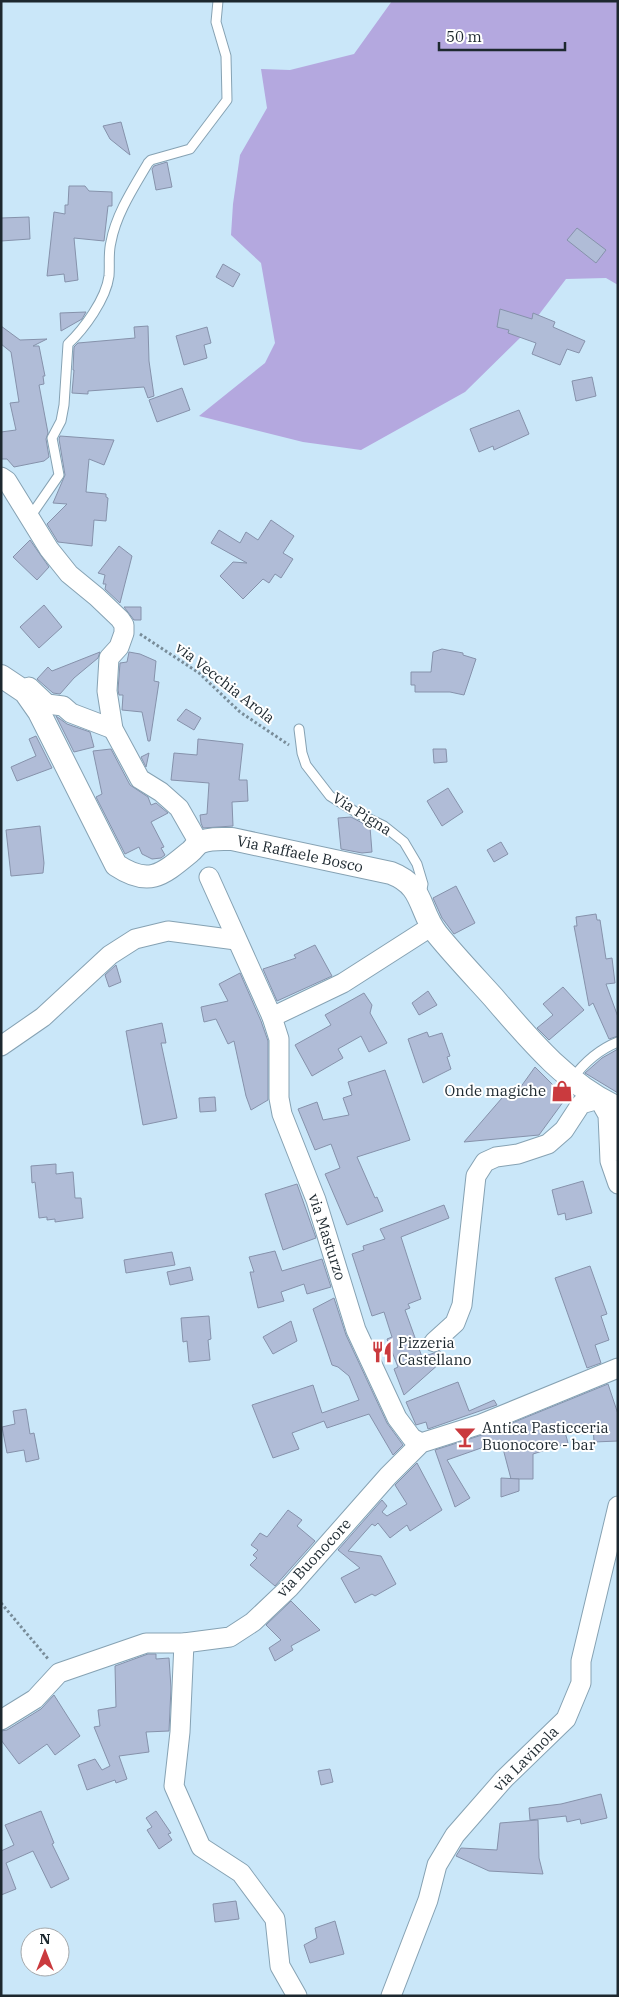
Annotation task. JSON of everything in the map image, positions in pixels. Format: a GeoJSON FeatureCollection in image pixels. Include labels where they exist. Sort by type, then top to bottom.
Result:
{"type":"FeatureCollection","features":[{"type":"Feature","properties":{"kind":"street"},"geometry":{"type":"LineString","coordinates":[[1,477],[7,481],[49,549],[69,574],[120,619],[124,625],[124,633],[119,646],[109,658],[107,691],[113,729],[140,779],[161,792],[179,808],[199,843]]}},
{"type":"Feature","properties":{"kind":"street"},"geometry":{"type":"LineString","coordinates":[[1,669],[25,683],[47,704],[63,706],[79,717],[113,729]]}},
{"type":"Feature","properties":{"kind":"street","name":"Via Raffaele Bosco"},"geometry":{"type":"LineString","coordinates":[[1,676],[24,692],[39,712],[116,865],[131,875],[145,878],[158,875],[199,843],[214,838],[232,839],[391,872],[403,877],[413,885],[432,926],[518,1026],[555,1065],[608,1103]]}},
{"type":"Feature","properties":{"kind":"street","name":"via Masturzo"},"geometry":{"type":"LineString","coordinates":[[209,877],[272,1016],[279,1039],[279,1098],[282,1114],[316,1200],[356,1330],[397,1418],[412,1438],[421,1443]]}},
{"type":"Feature","properties":{"kind":"street"},"geometry":{"type":"LineString","coordinates":[[272,1016],[343,983],[432,926]]}},
{"type":"Feature","properties":{"kind":"street"},"geometry":{"type":"LineString","coordinates":[[1,1046],[43,1017],[110,955],[135,938],[168,931],[236,940]]}},
{"type":"Feature","properties":{"kind":"street"},"geometry":{"type":"LineString","coordinates":[[434,1342],[455,1323],[462,1306],[476,1176],[485,1162],[496,1157],[518,1154],[548,1144],[564,1130],[581,1104],[608,1103],[610,1161],[618,1184]]}},
{"type":"Feature","properties":{"kind":"street","name":"via Buonocore"},"geometry":{"type":"LineString","coordinates":[[1,1720],[34,1699],[60,1673],[146,1643],[184,1643],[230,1638],[253,1622],[290,1587],[388,1476],[421,1443],[481,1424],[618,1368]]}},
{"type":"Feature","properties":{"kind":"street","name":"via Lavinola"},"geometry":{"type":"LineString","coordinates":[[391,1996],[428,1900],[438,1865],[455,1835],[504,1779],[566,1719],[582,1683],[581,1661],[618,1506]]}},
{"type":"Feature","properties":{"kind":"street"},"geometry":{"type":"LineString","coordinates":[[184,1643],[180,1732],[174,1786],[201,1847],[241,1873],[275,1918],[280,1966],[297,1996]]}},
{"type":"Feature","properties":{"kind":"lane"},"geometry":{"type":"LineString","coordinates":[[30,518],[59,474],[52,438],[61,421],[64,405],[68,344],[83,329],[98,304],[109,279],[111,242],[125,203],[148,163],[151,160],[190,149],[227,100],[226,56],[216,22],[218,1]]}},
{"type":"Feature","properties":{"kind":"lane","name":"Via Pigna"},"geometry":{"type":"LineString","coordinates":[[299,729],[302,753],[306,765],[330,796],[359,814],[384,826],[404,842],[417,864],[423,884],[420,899]]}},
{"type":"Feature","properties":{"kind":"lane"},"geometry":{"type":"LineString","coordinates":[[572,1079],[581,1067],[608,1046],[618,1042]]}},
{"type":"Feature","properties":{"kind":"path","name":"via Vecchia Arola"},"geometry":{"type":"LineString","coordinates":[[160,646],[199,673],[240,712],[302,753]]}},
{"type":"Feature","properties":{"kind":"path"},"geometry":{"type":"LineString","coordinates":[[1,1603],[60,1673]]}},
{"type":"Feature","properties":{"kind":"shaded area"},"geometry":{"type":"Polygon","coordinates":[[[392,1],[618,1],[618,285],[606,278],[566,279],[525,333],[465,392],[361,450],[303,442],[199,416],[265,363],[275,343],[261,263],[231,235],[240,155],[267,108],[261,69],[290,70],[354,54],[392,1]]]}},
{"type":"Feature","properties":{"kind":"building"},"geometry":{"type":"Polygon","coordinates":[[[121,122],[130,155],[110,139],[103,126],[121,122]]]}},
{"type":"Feature","properties":{"kind":"building"},"geometry":{"type":"Polygon","coordinates":[[[167,162],[172,187],[156,190],[152,169],[154,166],[167,162]]]}},
{"type":"Feature","properties":{"kind":"building"},"geometry":{"type":"Polygon","coordinates":[[[69,186],[85,186],[89,191],[112,192],[112,206],[108,206],[104,241],[74,238],[78,280],[65,282],[64,274],[47,276],[54,212],[65,214],[65,205],[68,205],[69,186]]]}},
{"type":"Feature","properties":{"kind":"building"},"geometry":{"type":"Polygon","coordinates":[[[29,217],[30,239],[1,241],[1,218],[29,217]]]}},
{"type":"Feature","properties":{"kind":"building"},"geometry":{"type":"Polygon","coordinates":[[[577,228],[606,250],[596,263],[567,240],[577,228]]]}},
{"type":"Feature","properties":{"kind":"building"},"geometry":{"type":"Polygon","coordinates":[[[223,264],[240,274],[233,287],[216,277],[223,264]]]}},
{"type":"Feature","properties":{"kind":"building"},"geometry":{"type":"Polygon","coordinates":[[[500,309],[532,319],[533,313],[555,322],[553,327],[585,341],[579,353],[567,349],[560,365],[532,354],[536,343],[508,333],[509,330],[497,327],[500,309]]]}},
{"type":"Feature","properties":{"kind":"building"},"geometry":{"type":"Polygon","coordinates":[[[86,312],[82,319],[61,331],[60,313],[86,312]]]}},
{"type":"Feature","properties":{"kind":"building"},"geometry":{"type":"Polygon","coordinates":[[[1,326],[20,340],[47,339],[33,346],[39,346],[45,376],[43,376],[44,384],[39,385],[48,433],[46,439],[49,457],[44,461],[14,467],[7,459],[1,459],[1,432],[16,430],[10,403],[19,402],[11,352],[1,344],[1,326]]]}},
{"type":"Feature","properties":{"kind":"building"},"geometry":{"type":"Polygon","coordinates":[[[148,326],[149,361],[154,396],[148,398],[144,387],[88,391],[88,394],[72,393],[74,347],[78,343],[135,338],[134,327],[148,326]]]}},
{"type":"Feature","properties":{"kind":"building"},"geometry":{"type":"Polygon","coordinates":[[[207,327],[211,343],[204,345],[207,358],[184,365],[176,336],[207,327]]]}},
{"type":"Feature","properties":{"kind":"building"},"geometry":{"type":"Polygon","coordinates":[[[592,377],[596,396],[576,401],[572,381],[592,377]]]}},
{"type":"Feature","properties":{"kind":"building"},"geometry":{"type":"Polygon","coordinates":[[[182,388],[190,410],[157,422],[149,400],[182,388]]]}},
{"type":"Feature","properties":{"kind":"building"},"geometry":{"type":"Polygon","coordinates":[[[519,410],[529,434],[494,450],[493,446],[479,452],[470,429],[519,410]]]}},
{"type":"Feature","properties":{"kind":"building"},"geometry":{"type":"Polygon","coordinates":[[[60,436],[114,440],[104,465],[89,459],[86,492],[106,494],[108,498],[106,521],[94,520],[92,546],[58,542],[47,524],[67,504],[53,503],[65,475],[60,436]]]}},
{"type":"Feature","properties":{"kind":"building"},"geometry":{"type":"Polygon","coordinates":[[[271,520],[294,536],[283,553],[293,559],[281,578],[275,574],[269,583],[263,579],[243,599],[220,576],[233,562],[247,563],[211,543],[219,530],[240,543],[246,532],[258,540],[271,520]]]}},
{"type":"Feature","properties":{"kind":"building"},"geometry":{"type":"Polygon","coordinates":[[[30,540],[49,567],[37,580],[13,557],[30,540]]]}},
{"type":"Feature","properties":{"kind":"building"},"geometry":{"type":"Polygon","coordinates":[[[119,546],[132,556],[120,603],[105,589],[106,584],[103,584],[105,575],[98,573],[119,546]]]}},
{"type":"Feature","properties":{"kind":"building"},"geometry":{"type":"Polygon","coordinates":[[[44,605],[62,627],[39,648],[20,627],[44,605]]]}},
{"type":"Feature","properties":{"kind":"building"},"geometry":{"type":"Polygon","coordinates":[[[124,607],[141,607],[141,620],[134,620],[124,607]]]}},
{"type":"Feature","properties":{"kind":"building"},"geometry":{"type":"Polygon","coordinates":[[[442,649],[463,653],[463,655],[476,659],[464,695],[450,692],[415,692],[415,685],[411,685],[411,672],[431,672],[433,652],[442,649]]]}},
{"type":"Feature","properties":{"kind":"building"},"geometry":{"type":"Polygon","coordinates":[[[100,652],[98,658],[74,678],[60,694],[53,693],[37,679],[48,667],[52,671],[100,652]]]}},
{"type":"Feature","properties":{"kind":"building"},"geometry":{"type":"Polygon","coordinates":[[[129,652],[140,654],[156,661],[154,681],[159,682],[150,741],[148,741],[142,712],[122,710],[123,695],[119,695],[118,690],[120,663],[127,662],[129,652]]]}},
{"type":"Feature","properties":{"kind":"building"},"geometry":{"type":"Polygon","coordinates":[[[186,709],[201,718],[194,730],[177,720],[186,709]]]}},
{"type":"Feature","properties":{"kind":"building"},"geometry":{"type":"Polygon","coordinates":[[[56,716],[67,724],[90,732],[94,747],[74,752],[56,716]]]}},
{"type":"Feature","properties":{"kind":"building"},"geometry":{"type":"Polygon","coordinates":[[[36,736],[52,768],[17,781],[11,767],[36,756],[29,739],[36,736]]]}},
{"type":"Feature","properties":{"kind":"building"},"geometry":{"type":"Polygon","coordinates":[[[198,739],[243,744],[239,780],[247,780],[248,801],[232,802],[233,826],[203,828],[200,815],[207,814],[209,783],[171,780],[174,753],[197,755],[198,739]]]}},
{"type":"Feature","properties":{"kind":"building"},"geometry":{"type":"Polygon","coordinates":[[[111,749],[130,785],[148,797],[151,805],[156,803],[168,813],[151,822],[164,847],[161,848],[165,855],[161,858],[152,859],[142,854],[139,847],[125,854],[96,797],[102,794],[93,751],[111,749]]]}},
{"type":"Feature","properties":{"kind":"building"},"geometry":{"type":"Polygon","coordinates":[[[433,749],[446,749],[447,762],[434,763],[433,749]]]}},
{"type":"Feature","properties":{"kind":"building"},"geometry":{"type":"Polygon","coordinates":[[[149,753],[146,767],[141,757],[149,753]]]}},
{"type":"Feature","properties":{"kind":"building"},"geometry":{"type":"Polygon","coordinates":[[[448,788],[463,812],[442,826],[427,801],[448,788]]]}},
{"type":"Feature","properties":{"kind":"building"},"geometry":{"type":"Polygon","coordinates":[[[351,817],[370,827],[372,852],[362,853],[341,849],[338,818],[351,817]]]}},
{"type":"Feature","properties":{"kind":"building"},"geometry":{"type":"Polygon","coordinates":[[[40,826],[44,863],[43,873],[11,876],[6,830],[40,826]]]}},
{"type":"Feature","properties":{"kind":"building"},"geometry":{"type":"Polygon","coordinates":[[[501,842],[508,854],[494,862],[487,850],[501,842]]]}},
{"type":"Feature","properties":{"kind":"building"},"geometry":{"type":"Polygon","coordinates":[[[456,886],[475,923],[454,934],[442,918],[433,898],[456,886]]]}},
{"type":"Feature","properties":{"kind":"building"},"geometry":{"type":"Polygon","coordinates":[[[596,914],[597,920],[600,920],[606,959],[612,958],[615,983],[606,984],[618,1017],[618,1036],[609,1039],[593,1003],[589,1006],[574,926],[577,926],[576,917],[596,914]]]}},
{"type":"Feature","properties":{"kind":"building"},"geometry":{"type":"Polygon","coordinates":[[[315,945],[332,976],[277,1001],[263,969],[296,958],[294,955],[315,945]]]}},
{"type":"Feature","properties":{"kind":"building"},"geometry":{"type":"Polygon","coordinates":[[[116,965],[121,982],[109,987],[105,975],[116,965]]]}},
{"type":"Feature","properties":{"kind":"building"},"geometry":{"type":"Polygon","coordinates":[[[240,973],[268,1041],[268,1100],[251,1110],[246,1096],[234,1041],[228,1044],[216,1019],[204,1022],[201,1007],[228,1001],[219,984],[240,973]]]}},
{"type":"Feature","properties":{"kind":"building"},"geometry":{"type":"Polygon","coordinates":[[[563,987],[584,1010],[549,1040],[537,1028],[553,1015],[543,1004],[563,987]]]}},
{"type":"Feature","properties":{"kind":"building"},"geometry":{"type":"Polygon","coordinates":[[[428,991],[437,1005],[419,1015],[412,1003],[428,991]]]}},
{"type":"Feature","properties":{"kind":"building"},"geometry":{"type":"Polygon","coordinates":[[[364,993],[372,1005],[370,1013],[387,1043],[369,1052],[361,1036],[338,1049],[343,1058],[312,1076],[295,1045],[331,1025],[325,1015],[364,993]]]}},
{"type":"Feature","properties":{"kind":"building"},"geometry":{"type":"Polygon","coordinates":[[[162,1023],[166,1043],[161,1043],[177,1118],[143,1125],[126,1031],[162,1023]]]}},
{"type":"Feature","properties":{"kind":"building"},"geometry":{"type":"Polygon","coordinates":[[[427,1032],[429,1037],[442,1033],[450,1056],[447,1057],[451,1069],[423,1083],[408,1039],[427,1032]]]}},
{"type":"Feature","properties":{"kind":"building"},"geometry":{"type":"Polygon","coordinates":[[[618,1049],[618,1093],[585,1073],[602,1058],[618,1049]]]}},
{"type":"Feature","properties":{"kind":"building"},"geometry":{"type":"Polygon","coordinates":[[[535,1067],[566,1098],[539,1135],[464,1142],[508,1091],[515,1095],[535,1067]]]}},
{"type":"Feature","properties":{"kind":"building"},"geometry":{"type":"Polygon","coordinates":[[[385,1070],[410,1140],[357,1157],[375,1198],[377,1197],[383,1211],[347,1225],[325,1174],[340,1168],[331,1144],[315,1150],[298,1109],[317,1102],[323,1120],[349,1115],[343,1098],[352,1095],[348,1082],[385,1070]]]}},
{"type":"Feature","properties":{"kind":"building"},"geometry":{"type":"Polygon","coordinates":[[[215,1097],[216,1111],[200,1112],[199,1098],[215,1097]]]}},
{"type":"Feature","properties":{"kind":"building"},"geometry":{"type":"Polygon","coordinates":[[[56,1164],[56,1174],[73,1172],[75,1198],[81,1198],[83,1218],[55,1222],[55,1219],[47,1220],[47,1217],[39,1218],[35,1182],[32,1183],[31,1166],[56,1164]]]}},
{"type":"Feature","properties":{"kind":"building"},"geometry":{"type":"Polygon","coordinates":[[[583,1181],[592,1213],[566,1220],[565,1213],[558,1215],[552,1190],[583,1181]]]}},
{"type":"Feature","properties":{"kind":"building"},"geometry":{"type":"Polygon","coordinates":[[[297,1184],[316,1238],[283,1250],[265,1194],[297,1184]]]}},
{"type":"Feature","properties":{"kind":"building"},"geometry":{"type":"Polygon","coordinates":[[[444,1205],[449,1218],[401,1237],[421,1299],[408,1304],[410,1308],[405,1310],[422,1357],[440,1351],[440,1363],[404,1395],[394,1369],[398,1367],[387,1339],[392,1337],[384,1312],[372,1316],[352,1254],[364,1250],[363,1246],[385,1239],[380,1229],[444,1205]]]}},
{"type":"Feature","properties":{"kind":"building"},"geometry":{"type":"Polygon","coordinates":[[[275,1251],[282,1271],[322,1259],[331,1287],[307,1294],[304,1284],[281,1292],[284,1301],[258,1308],[250,1272],[254,1272],[249,1257],[275,1251]]]}},
{"type":"Feature","properties":{"kind":"building"},"geometry":{"type":"Polygon","coordinates":[[[172,1252],[175,1265],[126,1273],[124,1260],[172,1252]]]}},
{"type":"Feature","properties":{"kind":"building"},"geometry":{"type":"Polygon","coordinates":[[[590,1266],[607,1314],[601,1316],[609,1340],[595,1345],[601,1363],[587,1368],[555,1278],[590,1266]]]}},
{"type":"Feature","properties":{"kind":"building"},"geometry":{"type":"Polygon","coordinates":[[[190,1267],[193,1280],[170,1285],[167,1272],[190,1267]]]}},
{"type":"Feature","properties":{"kind":"building"},"geometry":{"type":"Polygon","coordinates":[[[334,1298],[346,1335],[387,1423],[403,1445],[393,1455],[369,1414],[327,1428],[324,1421],[292,1433],[299,1449],[273,1458],[252,1405],[313,1385],[322,1413],[359,1400],[349,1376],[338,1367],[332,1365],[313,1309],[334,1298]]]}},
{"type":"Feature","properties":{"kind":"building"},"geometry":{"type":"Polygon","coordinates":[[[209,1316],[211,1339],[208,1340],[210,1360],[189,1362],[187,1341],[183,1342],[181,1318],[209,1316]]]}},
{"type":"Feature","properties":{"kind":"building"},"geometry":{"type":"Polygon","coordinates":[[[291,1321],[297,1341],[273,1354],[263,1337],[291,1321]]]}},
{"type":"Feature","properties":{"kind":"building"},"geometry":{"type":"Polygon","coordinates":[[[458,1382],[469,1411],[494,1400],[497,1405],[428,1429],[426,1422],[416,1425],[406,1402],[458,1382]]]}},
{"type":"Feature","properties":{"kind":"building"},"geometry":{"type":"Polygon","coordinates":[[[608,1384],[618,1414],[618,1441],[594,1442],[593,1424],[565,1432],[568,1443],[533,1454],[533,1479],[511,1479],[501,1441],[447,1460],[470,1498],[455,1507],[435,1450],[485,1434],[608,1384]]]}},
{"type":"Feature","properties":{"kind":"building"},"geometry":{"type":"Polygon","coordinates":[[[26,1409],[30,1434],[34,1433],[39,1459],[26,1462],[24,1450],[7,1453],[2,1427],[15,1424],[13,1411],[26,1409]]]}},
{"type":"Feature","properties":{"kind":"building"},"geometry":{"type":"Polygon","coordinates":[[[417,1463],[442,1510],[410,1531],[407,1525],[390,1538],[378,1523],[375,1526],[372,1524],[348,1551],[381,1556],[396,1584],[375,1596],[372,1594],[355,1603],[341,1578],[360,1568],[338,1550],[382,1500],[387,1506],[382,1512],[387,1516],[407,1504],[395,1485],[417,1463]]]}},
{"type":"Feature","properties":{"kind":"building"},"geometry":{"type":"Polygon","coordinates":[[[501,1478],[519,1479],[519,1491],[501,1497],[501,1478]]]}},
{"type":"Feature","properties":{"kind":"building"},"geometry":{"type":"Polygon","coordinates":[[[288,1510],[302,1520],[297,1526],[315,1541],[275,1586],[250,1565],[257,1558],[253,1555],[258,1550],[251,1545],[260,1533],[267,1537],[288,1510]]]}},
{"type":"Feature","properties":{"kind":"building"},"geometry":{"type":"Polygon","coordinates":[[[291,1601],[320,1630],[291,1646],[293,1650],[275,1661],[269,1648],[281,1640],[266,1625],[291,1601]]]}},
{"type":"Feature","properties":{"kind":"building"},"geometry":{"type":"Polygon","coordinates":[[[148,1654],[156,1654],[156,1659],[169,1658],[171,1688],[169,1731],[146,1732],[149,1752],[119,1756],[127,1779],[116,1783],[115,1780],[87,1790],[78,1765],[95,1759],[102,1770],[110,1766],[94,1727],[100,1726],[98,1710],[116,1707],[115,1666],[148,1654]]]}},
{"type":"Feature","properties":{"kind":"building"},"geometry":{"type":"Polygon","coordinates":[[[54,1695],[80,1736],[55,1755],[47,1744],[19,1764],[1,1740],[1,1731],[7,1730],[41,1709],[54,1695]]]}},
{"type":"Feature","properties":{"kind":"building"},"geometry":{"type":"Polygon","coordinates":[[[330,1769],[333,1782],[321,1785],[318,1771],[330,1769]]]}},
{"type":"Feature","properties":{"kind":"building"},"geometry":{"type":"Polygon","coordinates":[[[601,1794],[607,1818],[581,1824],[580,1819],[567,1822],[566,1816],[530,1820],[529,1808],[561,1804],[601,1794]]]}},
{"type":"Feature","properties":{"kind":"building"},"geometry":{"type":"Polygon","coordinates":[[[41,1811],[54,1843],[52,1844],[69,1879],[51,1888],[33,1851],[6,1863],[16,1889],[1,1895],[1,1851],[14,1845],[5,1825],[41,1811]]]}},
{"type":"Feature","properties":{"kind":"building"},"geometry":{"type":"Polygon","coordinates":[[[156,1811],[171,1833],[168,1834],[172,1840],[159,1849],[147,1830],[152,1827],[146,1818],[156,1811]]]}},
{"type":"Feature","properties":{"kind":"building"},"geometry":{"type":"Polygon","coordinates":[[[538,1820],[539,1858],[543,1874],[489,1871],[456,1856],[461,1848],[497,1850],[500,1823],[538,1820]]]}},
{"type":"Feature","properties":{"kind":"building"},"geometry":{"type":"Polygon","coordinates":[[[236,1901],[239,1919],[215,1922],[213,1904],[236,1901]]]}},
{"type":"Feature","properties":{"kind":"building"},"geometry":{"type":"Polygon","coordinates":[[[335,1921],[344,1954],[310,1963],[304,1945],[317,1938],[315,1928],[335,1921]]]}},
{"type":"Feature","properties":{"kind":"place","name":"Onde magiche"},"geometry":{"type":"Point","coordinates":[562,1091]}},
{"type":"Feature","properties":{"kind":"place","name":"Pizzeria Castellano"},"geometry":{"type":"Point","coordinates":[382,1352]}},
{"type":"Feature","properties":{"kind":"place","name":"Antica Pasticceria Buonocore - bar"},"geometry":{"type":"Point","coordinates":[465,1437]}}]}
